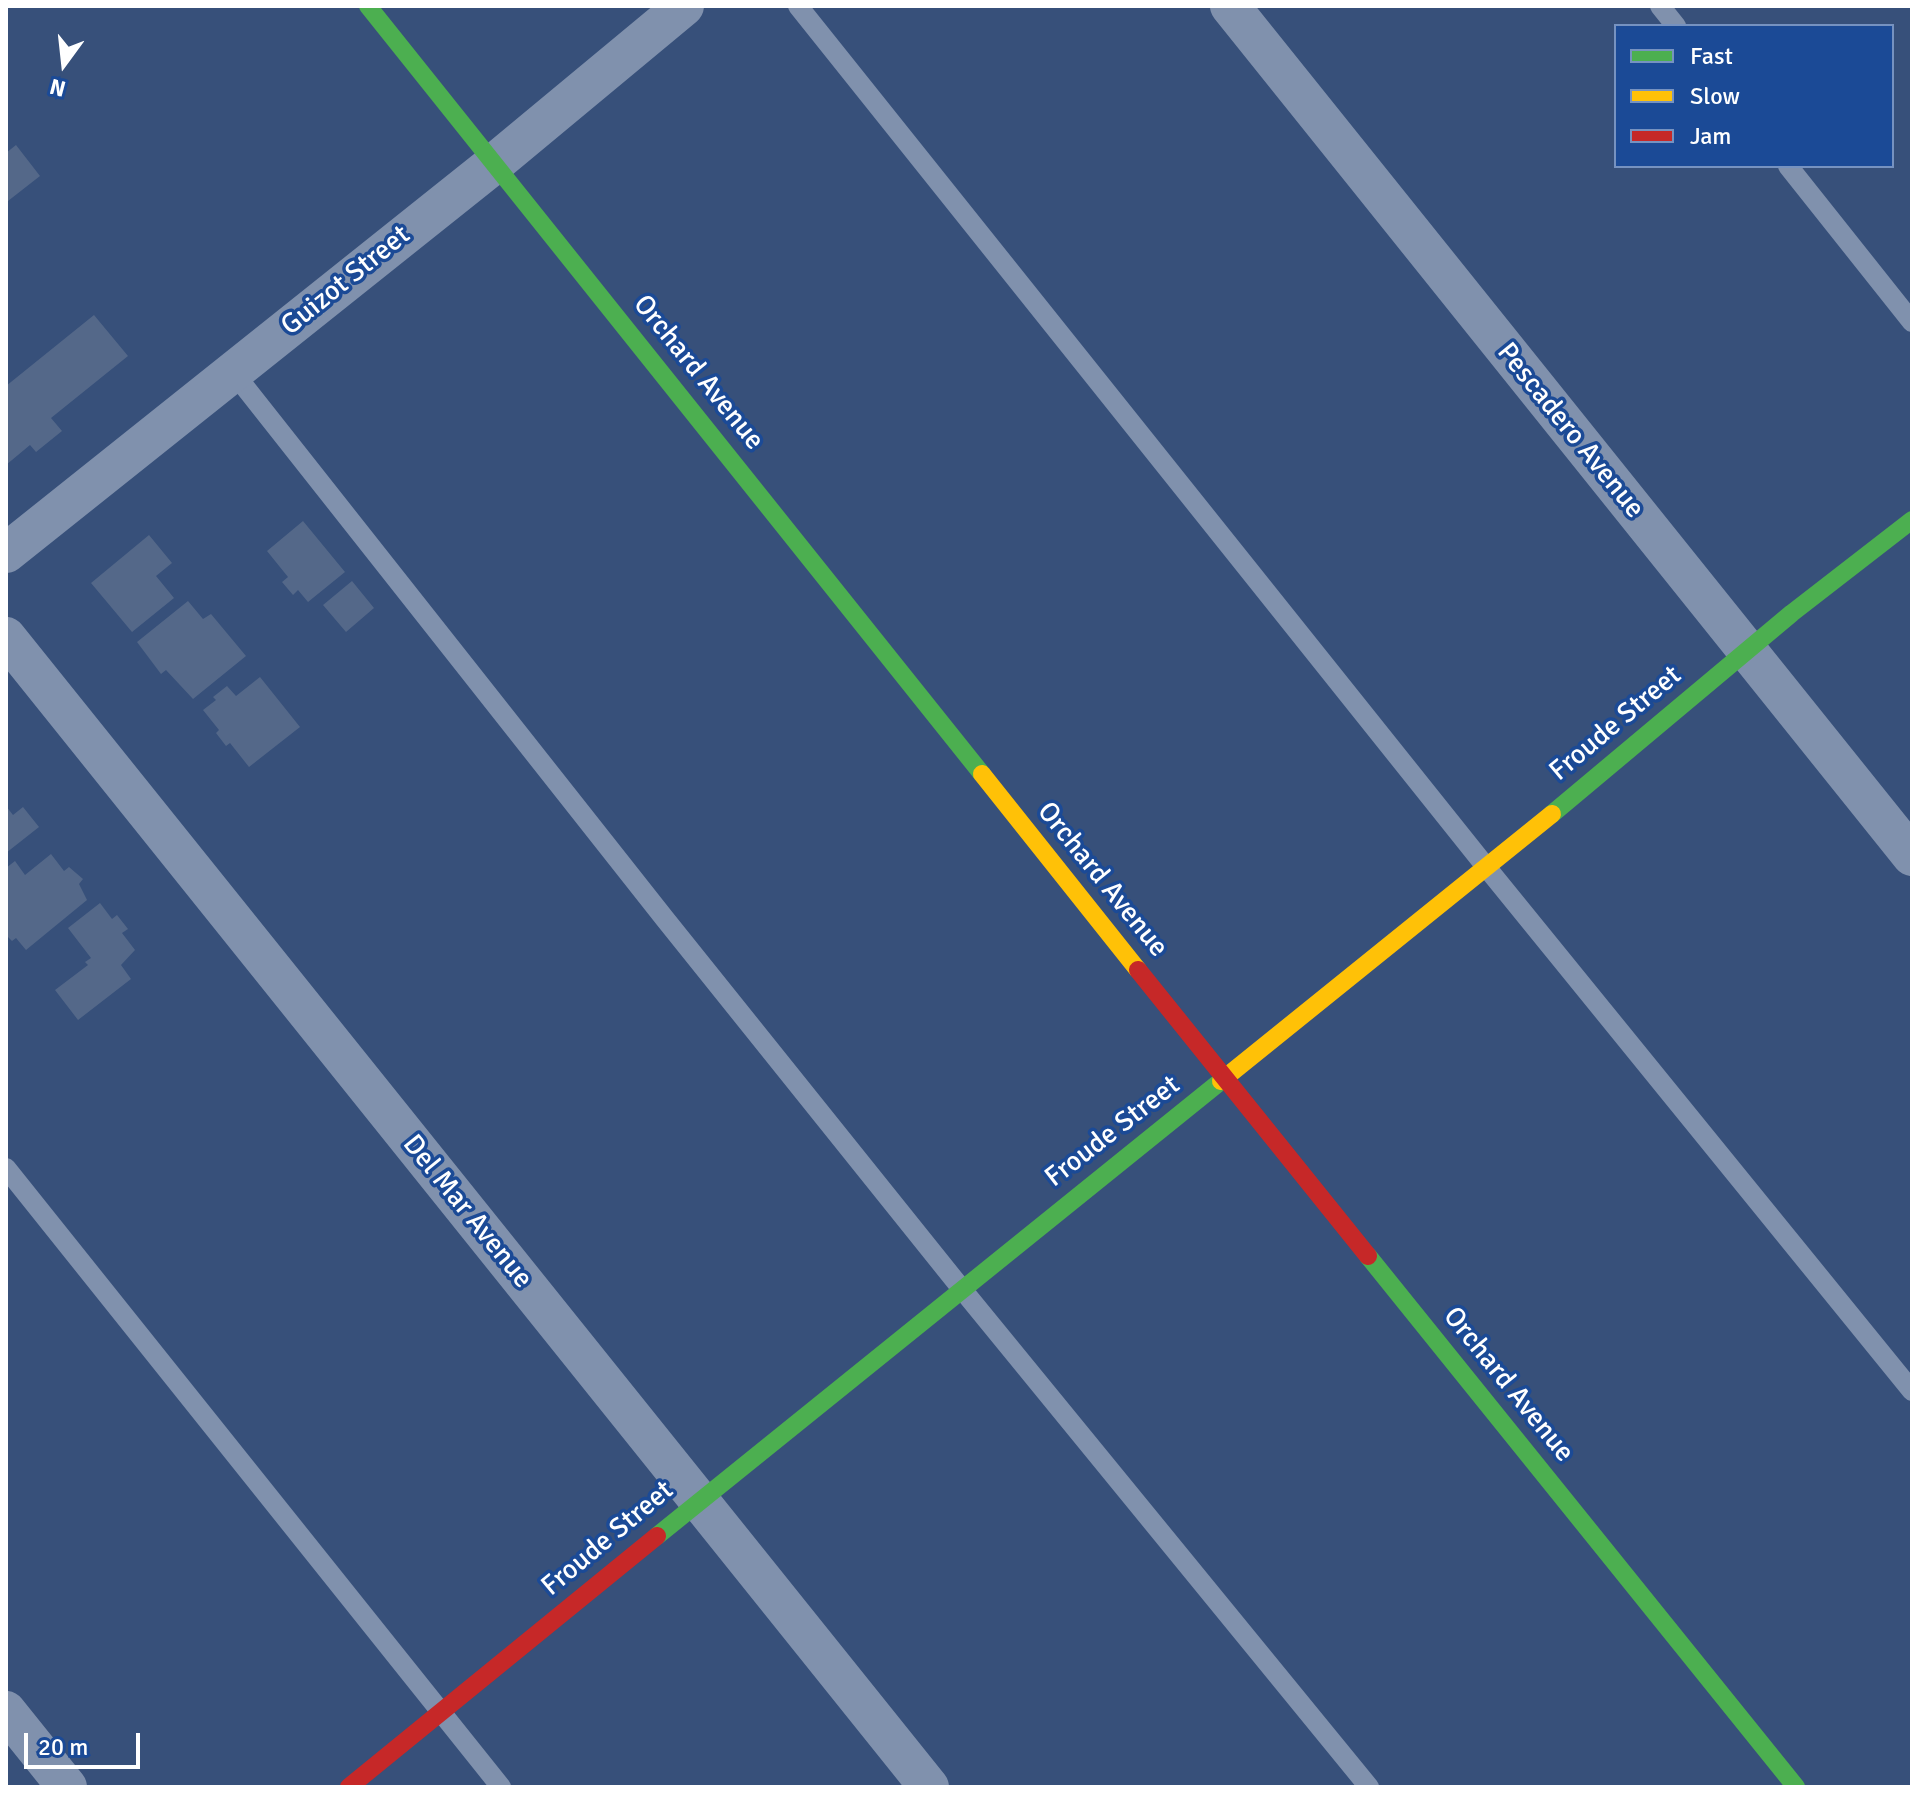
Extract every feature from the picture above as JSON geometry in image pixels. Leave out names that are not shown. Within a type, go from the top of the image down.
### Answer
[{"type":"street","name":"Orchard Avenue","points":[[368,6],[1796,1787]]},
{"type":"street","name":"Guizot Street","points":[[6,553],[495,163],[684,6]]},
{"type":"street","name":"Pescadero Avenue","points":[[1230,6],[1912,856]]},
{"type":"street","name":"Froude Street","points":[[349,1787],[961,1288],[1487,868],[1792,613],[1912,520]]},
{"type":"street","name":"Del Mar Avenue","points":[[6,637],[929,1787]]},
{"type":"street","points":[[6,1711],[67,1787]]},
{"type":"lane","points":[[798,6],[1487,868],[1912,1391]]},
{"type":"lane","points":[[1660,6],[1674,24]]},
{"type":"lane","points":[[1790,168],[1912,322]]},
{"type":"lane","points":[[233,372],[961,1288],[1369,1787]]},
{"type":"lane","points":[[6,1168],[501,1787]]},
{"type":"building","points":[[16,145],[40,176],[8,201],[6,153]]},
{"type":"building","points":[[94,315],[128,356],[51,418],[62,431],[36,452],[30,445],[6,465],[6,386]]},
{"type":"building","points":[[303,521],[345,572],[308,602],[298,590],[293,595],[282,582],[288,577],[267,551]]},
{"type":"building","points":[[149,535],[172,563],[156,576],[174,598],[132,632],[91,583]]},
{"type":"building","points":[[352,581],[374,608],[346,632],[323,605]]},
{"type":"building","points":[[188,601],[203,619],[211,614],[246,656],[193,699],[166,670],[161,674],[137,642]]},
{"type":"building","points":[[260,677],[300,727],[249,767],[230,743],[226,746],[216,733],[219,730],[203,710],[227,686],[236,696]]},
{"type":"building","points":[[6,806],[13,815],[23,807],[39,827],[6,853]]},
{"type":"building","points":[[51,854],[64,871],[69,867],[83,879],[79,884],[87,900],[26,950],[16,938],[12,941],[6,935],[6,868],[15,861],[25,875]]},
{"type":"building","points":[[100,903],[112,919],[117,915],[128,929],[122,933],[135,950],[121,965],[131,979],[78,1020],[55,990],[88,965],[85,962],[91,958],[68,928]]},
{"type":"traffic: fast","points":[[368,6],[982,774]]},
{"type":"traffic: fast","points":[[1552,814],[1792,613],[1912,520]]},
{"type":"traffic: fast","points":[[657,1536],[1221,1081]]},
{"type":"traffic: fast","points":[[1368,1256],[1796,1787]]},
{"type":"traffic: slow","points":[[982,774],[1138,970]]},
{"type":"traffic: slow","points":[[1221,1081],[1552,814]]},
{"type":"traffic: jam","points":[[1138,970],[1368,1256]]},
{"type":"traffic: jam","points":[[349,1787],[657,1536]]}]
